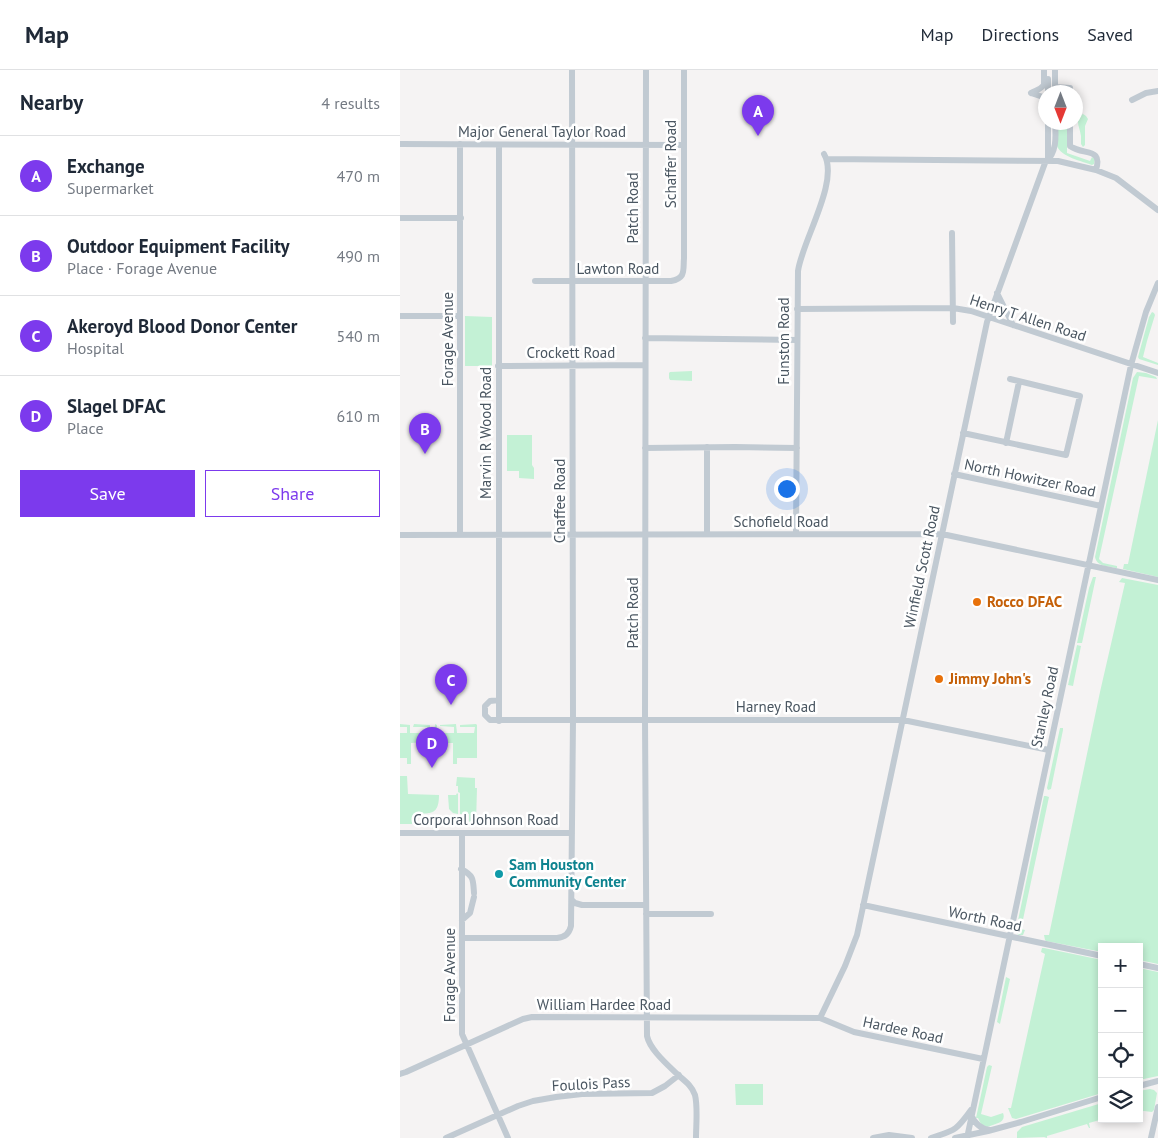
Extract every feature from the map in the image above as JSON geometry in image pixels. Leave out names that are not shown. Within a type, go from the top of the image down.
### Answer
[{"type":"street","name":"Chaffee Road","points":[[462,938],[562,938],[570,931],[572,921],[572,70]]},
{"type":"street","name":"Patch Road","points":[[646,70],[645,720],[647,1036],[648,1043],[692,1089],[695,1096],[696,1138]]},
{"type":"street","name":"Schaffer Road","points":[[684,70],[684,258]]},
{"type":"street","points":[[1046,70],[1047,85]]},
{"type":"street","points":[[1044,85],[1046,70]]},
{"type":"street","points":[[1055,70],[1055,85]]},
{"type":"street","points":[[1038,90],[1031,93],[1038,95]]},
{"type":"street","points":[[1132,100],[1146,93],[1158,91]]},
{"type":"street","name":"Winfield Scott Road","points":[[820,1018],[852,950],[989,317],[1045,163],[1048,161],[1048,130]]},
{"type":"street","points":[[1055,130],[1054,148],[1048,161],[1058,161],[1107,174],[1124,184],[1158,210]]},
{"type":"street","points":[[1070,130],[1070,146],[1073,149],[1094,154],[1098,158],[1096,170]]},
{"type":"street","name":"Major General Taylor Road","points":[[400,144],[684,145]]},
{"type":"street","name":"Forage Avenue","points":[[460,144],[460,535]]},
{"type":"street","name":"Marvin R Wood Road","points":[[499,145],[499,721]]},
{"type":"street","name":"Funston Road","points":[[796,534],[799,261],[824,194],[827,180],[825,156],[977,161],[1048,161]]},
{"type":"street","points":[[400,218],[461,218]]},
{"type":"street","points":[[952,233],[953,322]]},
{"type":"street","name":"Lawton Road","points":[[535,281],[671,281],[682,276],[684,258]]},
{"type":"street","name":"Stanley Road","points":[[969,1137],[971,1115],[1131,365],[1146,312],[1158,283]]},
{"type":"street","points":[[997,293],[1013,325]]},
{"type":"street","name":"Henry T Allen Road","points":[[797,309],[953,308],[971,311],[1158,373]]},
{"type":"street","points":[[400,316],[460,316]]},
{"type":"street","points":[[645,338],[797,340]]},
{"type":"street","name":"Crockett Road","points":[[498,366],[645,365]]},
{"type":"street","points":[[963,433],[1066,455],[1080,396],[1010,379]]},
{"type":"street","points":[[1006,442],[1019,382]]},
{"type":"street","points":[[707,447],[707,534]]},
{"type":"street","points":[[645,448],[796,448]]},
{"type":"street","name":"North Howitzer Road","points":[[954,474],[1101,506]]},
{"type":"street","name":"Schofield Road","points":[[400,536],[499,534],[942,534],[1158,580]]},
{"type":"street","points":[[499,700],[487,703],[485,711],[487,718],[499,721]]},
{"type":"street","name":"Harney Road","points":[[499,721],[903,720],[1049,750]]},
{"type":"street","name":"Corporal Johnson Road","points":[[400,833],[572,833]]},
{"type":"street","name":"Forage Avenue","points":[[462,833],[462,1034],[508,1138]]},
{"type":"street","points":[[461,869],[472,877],[474,895],[470,913],[462,920]]},
{"type":"street","points":[[572,900],[582,905],[646,905]]},
{"type":"street","name":"Worth Road","points":[[863,905],[1098,955]]},
{"type":"street","points":[[646,914],[711,914]]},
{"type":"street","points":[[1143,965],[1158,968]]},
{"type":"street","name":"William Hardee Road","points":[[400,1074],[467,1046],[527,1017],[820,1018]]},
{"type":"street","name":"Hardee Road","points":[[820,1018],[854,1032],[983,1059]]},
{"type":"street","name":"Foulois Pass","points":[[446,1138],[533,1101],[582,1094],[652,1093],[679,1075]]},
{"type":"street","points":[[1143,1085],[1158,1081]]},
{"type":"street","points":[[955,1138],[969,1137],[991,1131],[1098,1098]]},
{"type":"street","points":[[931,1138],[956,1129],[973,1107]]},
{"type":"street","points":[[1152,1138],[1158,1107]]},
{"type":"street","points":[[971,1115],[980,1127],[991,1131]]},
{"type":"street","points":[[873,1138],[889,1134],[912,1138]]},
{"type":"green space","points":[[1083,114],[1088,119],[1085,126],[1085,145],[1083,147],[1080,130],[1083,130]]},
{"type":"green space","points":[[1057,130],[1067,130],[1067,153],[1090,161],[1092,157],[1095,159],[1094,164],[1072,158],[1063,153],[1059,150],[1056,141]]},
{"type":"green space","points":[[1152,312],[1155,315],[1143,357],[1158,363],[1158,365],[1138,357]]},
{"type":"green space","points":[[465,316],[492,317],[492,366],[465,366]]},
{"type":"green space","points":[[692,371],[692,381],[670,380],[669,378],[670,372]]},
{"type":"green space","points":[[1137,372],[1146,373],[1157,379],[1139,376],[1099,559],[1103,563],[1117,566],[1116,568],[1098,563],[1095,557],[1133,378]]},
{"type":"green space","points":[[1158,420],[1158,577],[1123,569],[1124,564],[1128,564]]},
{"type":"green space","points":[[507,435],[532,435],[534,479],[519,478],[519,471],[507,471]]},
{"type":"green space","points":[[1093,577],[1096,577],[1082,643],[1077,643],[1089,588]]},
{"type":"green space","points":[[1122,578],[1158,585],[1158,964],[1143,961],[1143,943],[1098,943],[1098,951],[1046,941],[1044,935],[1049,935],[1125,583],[1119,582]]},
{"type":"green space","points":[[1077,645],[1081,646],[1073,686],[1068,685]]},
{"type":"green space","points":[[400,724],[410,725],[410,733],[428,733],[427,727],[413,727],[414,724],[430,725],[430,736],[424,736],[424,742],[411,743],[411,764],[407,764],[407,758],[400,758],[400,733],[407,733],[407,727],[400,727]]},
{"type":"green space","points":[[435,724],[437,725],[437,733],[454,733],[454,727],[440,725],[456,724],[457,733],[474,733],[475,727],[460,727],[460,725],[476,724],[477,758],[457,758],[457,764],[453,764],[453,743],[440,743],[440,736],[434,736]]},
{"type":"green space","points":[[1060,728],[1063,728],[1063,730],[1051,789],[1048,790],[1047,788]]},
{"type":"green space","points":[[400,776],[407,776],[408,794],[439,795],[436,810],[419,815],[412,824],[400,824]]},
{"type":"green space","points":[[457,777],[475,778],[475,788],[477,788],[476,824],[419,824],[423,820],[434,820],[434,823],[469,823],[469,814],[460,814],[460,793],[458,792],[458,786],[456,786]]},
{"type":"green space","points":[[457,793],[458,814],[453,813],[449,809],[448,795],[456,795]]},
{"type":"green space","points":[[1044,796],[1049,797],[1021,929],[1025,930],[1023,935],[1019,935],[1016,930]]},
{"type":"green space","points":[[1042,948],[1044,948],[1098,959],[1098,1094],[1016,1119],[1012,1118],[1008,1108],[1011,1108],[1045,954],[1041,952]]},
{"type":"green space","points":[[1143,969],[1158,972],[1158,1076],[1143,1079]]},
{"type":"green space","points":[[1006,977],[1010,979],[1000,1024],[997,1022]]},
{"type":"green space","points":[[989,1065],[992,1066],[981,1114],[991,1117],[1003,1113],[1004,1116],[999,1123],[987,1127],[976,1118]]},
{"type":"green space","points":[[735,1084],[763,1084],[763,1105],[736,1105]]},
{"type":"green space","points":[[1150,1089],[1157,1093],[1152,1112],[1143,1111],[1143,1090]]},
{"type":"green space","points":[[1098,1104],[1098,1120],[1089,1123],[1090,1128],[1087,1124],[1047,1136],[1047,1138],[1017,1138],[1017,1132],[1022,1127]]},
{"type":"place","name":"Exchange","points":[[758,136]]},
{"type":"place","name":"Outdoor Equipment Facility","points":[[425,454]]},
{"type":"place","name":"Rocco DFAC","points":[[977,602]]},
{"type":"place","name":"Jimmy John's","points":[[939,679]]},
{"type":"place","name":"Akeroyd Blood Donor Center","points":[[451,705]]},
{"type":"place","name":"Slagel DFAC","points":[[432,768]]},
{"type":"place","name":"Sam Houston Community Center","points":[[499,874]]}]
